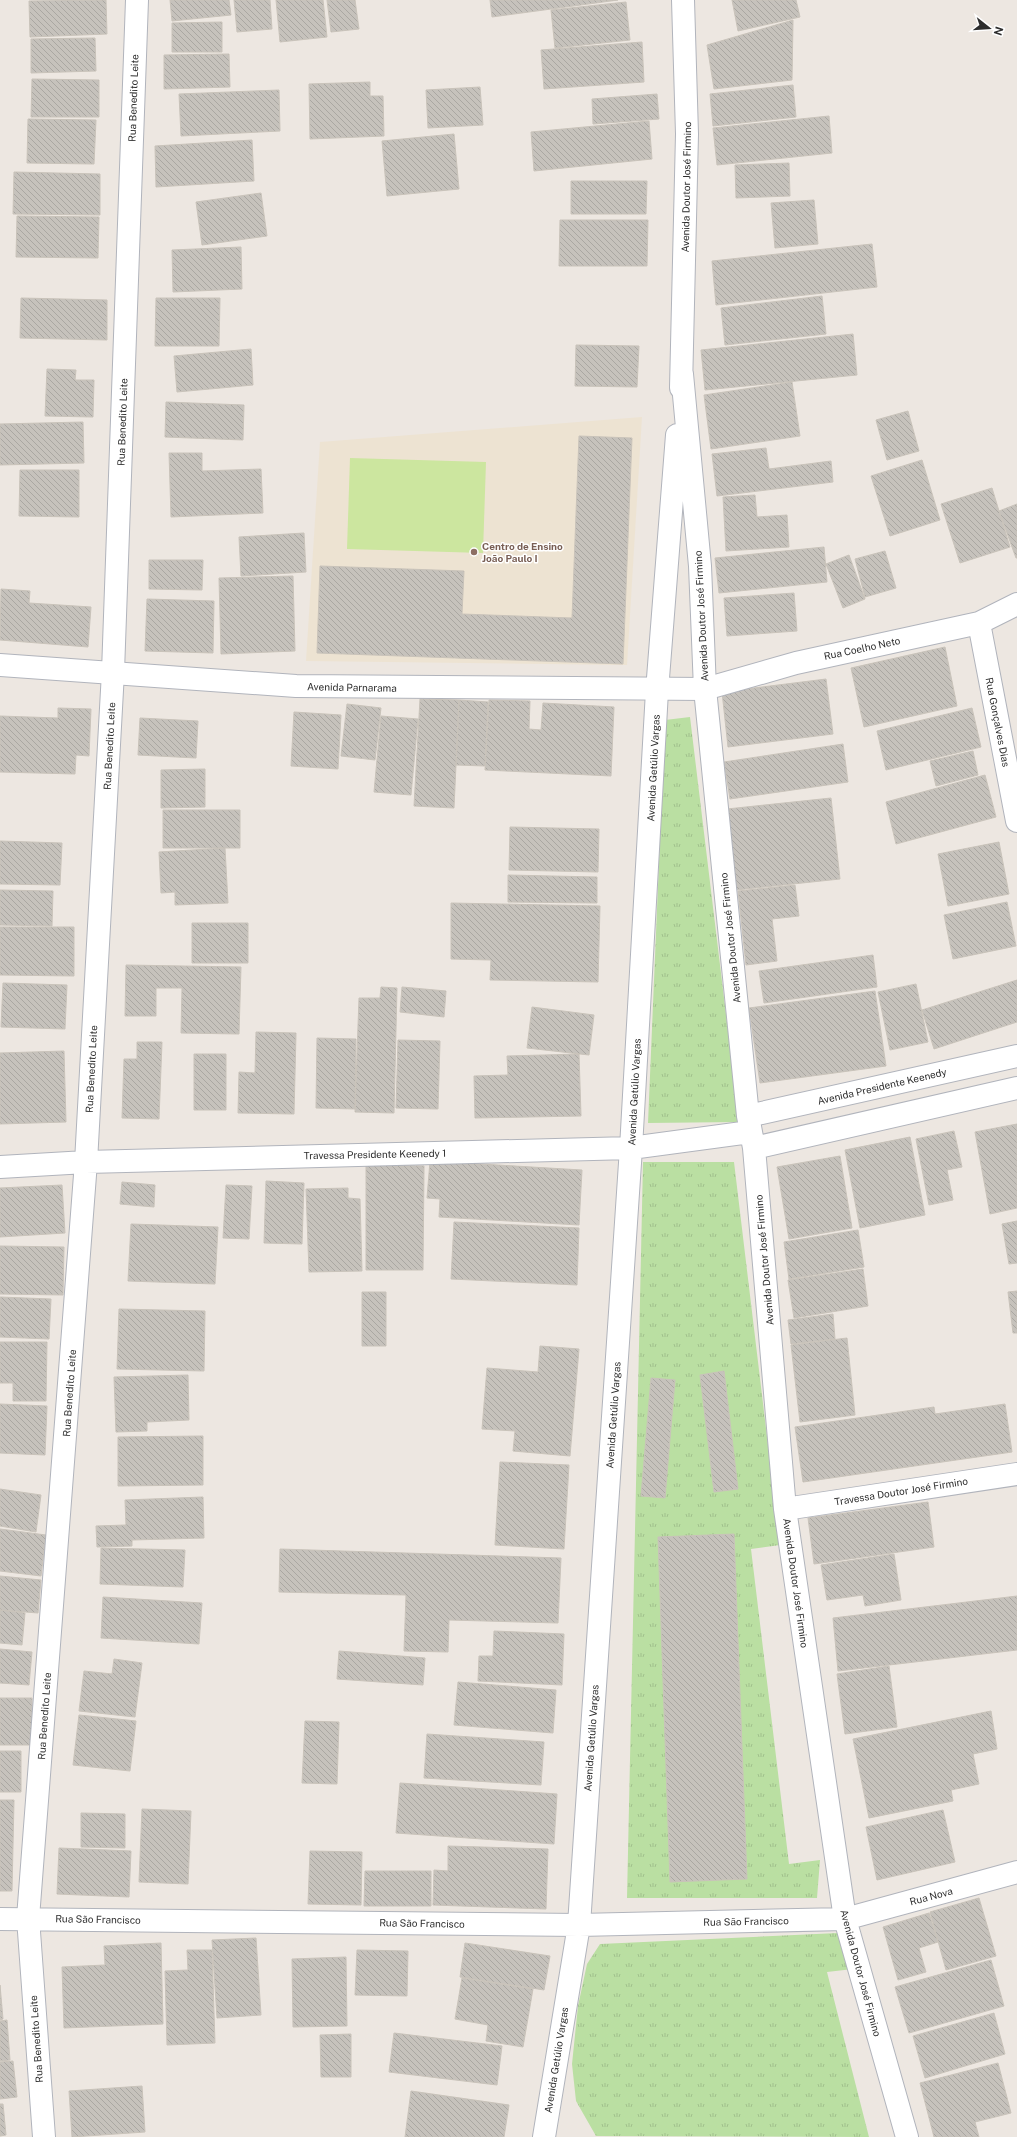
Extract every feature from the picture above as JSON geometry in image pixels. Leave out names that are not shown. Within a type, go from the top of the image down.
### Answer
[{"type":"street","name":"Rua Benedito Leite","points":[[44,2137],[28,1918],[86,1162],[113,672],[137,0]]},
{"type":"street","name":"Avenida Doutor José Firmino","points":[[657,690],[682,374],[687,134],[683,0]]},
{"type":"street","name":"Avenida Doutor José Firmino","points":[[682,374],[700,566],[705,690],[751,1132],[785,1509],[845,1919],[906,2137]]},
{"type":"street","name":"Rua Coelho Neto","points":[[705,690],[796,662],[979,623],[1017,604]]},
{"type":"street","name":"Rua Gonçalves Dias","points":[[979,623],[1017,821]]},
{"type":"street","name":"Avenida Parnarama","points":[[0,665],[296,686],[705,690]]},
{"type":"street","name":"Avenida Getúlio Vargas","points":[[544,2137],[579,1925],[631,1148],[657,690]]},
{"type":"street","name":"Avenida Presidente Keenedy","points":[[751,1132],[1017,1056]]},
{"type":"street","points":[[751,1132],[1017,1088]]},
{"type":"street","name":"Travessa Presidente Keenedy 1","points":[[0,1167],[86,1162],[631,1148],[751,1132]]},
{"type":"street","name":"Travessa Doutor José Firmino","points":[[785,1509],[1017,1474]]},
{"type":"street","name":"Rua Nova","points":[[845,1919],[1017,1872]]},
{"type":"street","name":"Rua São Francisco","points":[[0,1919],[28,1918],[579,1925],[845,1919]]},
{"type":"shaded area","name":"Centro de Ensino João Paulo I","points":[[642,417],[627,665],[306,661],[320,442]]},
{"type":"green space","points":[[350,458],[486,462],[483,553],[347,549]]},
{"type":"green space","points":[[690,717],[739,1122],[648,1123],[665,720]]},
{"type":"green space","points":[[643,1162],[734,1162],[780,1545],[751,1549],[789,1864],[820,1860],[817,1898],[627,1898]]},
{"type":"green space","points":[[838,1933],[853,1969],[827,1972],[869,2137],[596,2136],[576,2101],[572,2064],[578,2006],[587,1964],[600,1944]]},
{"type":"building","points":[[106,0],[107,34],[30,37],[29,1]]},
{"type":"building","points":[[170,0],[229,0],[231,15],[172,21]]},
{"type":"building","points":[[234,0],[270,0],[272,29],[237,32]]},
{"type":"building","points":[[276,0],[323,0],[327,37],[280,42]]},
{"type":"building","points":[[327,0],[355,0],[359,29],[331,32]]},
{"type":"building","points":[[490,0],[618,0],[492,17]]},
{"type":"building","points":[[732,0],[796,0],[800,17],[738,31]]},
{"type":"building","points":[[626,2],[630,40],[555,48],[551,10]]},
{"type":"building","points":[[793,20],[792,80],[714,89],[707,45]]},
{"type":"building","points":[[222,22],[222,52],[172,52],[172,23]]},
{"type":"building","points":[[95,38],[96,71],[31,73],[31,39]]},
{"type":"building","points":[[642,42],[644,82],[544,89],[541,50]]},
{"type":"building","points":[[229,54],[230,87],[164,89],[164,55]]},
{"type":"building","points":[[32,79],[99,80],[99,117],[31,117]]},
{"type":"building","points":[[370,82],[370,96],[383,96],[384,136],[310,139],[309,84]]},
{"type":"building","points":[[793,85],[796,117],[713,126],[710,94]]},
{"type":"building","points":[[480,87],[483,125],[428,128],[426,90]]},
{"type":"building","points":[[279,90],[280,131],[181,136],[179,94]]},
{"type":"building","points":[[657,94],[659,119],[593,124],[592,99]]},
{"type":"building","points":[[829,116],[832,153],[717,165],[713,128]]},
{"type":"building","points":[[28,119],[96,120],[94,164],[27,163]]},
{"type":"building","points":[[649,121],[652,159],[534,171],[531,132]]},
{"type":"building","points":[[454,134],[459,189],[387,196],[382,141]]},
{"type":"building","points":[[252,140],[254,181],[156,187],[155,146]]},
{"type":"building","points":[[789,163],[790,196],[736,198],[735,165]]},
{"type":"building","points":[[14,172],[100,174],[100,215],[13,214]]},
{"type":"building","points":[[571,181],[647,181],[646,214],[571,214]]},
{"type":"building","points":[[261,193],[267,236],[202,245],[196,202]]},
{"type":"building","points":[[814,200],[818,244],[775,248],[771,203]]},
{"type":"building","points":[[17,216],[99,217],[98,258],[16,257]]},
{"type":"building","points":[[560,220],[648,220],[647,266],[559,266]]},
{"type":"building","points":[[872,244],[877,287],[716,305],[712,261]]},
{"type":"building","points":[[241,247],[242,289],[173,292],[172,250]]},
{"type":"building","points":[[822,296],[826,334],[725,345],[721,308]]},
{"type":"building","points":[[21,298],[107,300],[107,340],[20,338]]},
{"type":"building","points":[[156,298],[220,298],[219,346],[155,346]]},
{"type":"building","points":[[853,334],[857,375],[705,390],[701,350]]},
{"type":"building","points":[[576,345],[639,346],[637,387],[575,386]]},
{"type":"building","points":[[251,349],[253,385],[177,392],[174,356]]},
{"type":"building","points":[[47,369],[76,370],[75,380],[94,380],[93,417],[45,416]]},
{"type":"building","points":[[792,382],[800,436],[711,449],[704,395]]},
{"type":"building","points":[[166,402],[244,405],[243,440],[165,437]]},
{"type":"building","points":[[908,411],[919,451],[887,460],[876,420]]},
{"type":"building","points":[[83,422],[84,463],[0,465],[0,424]]},
{"type":"building","points":[[579,436],[632,438],[623,664],[317,653],[320,566],[464,571],[462,614],[572,618]]},
{"type":"building","points":[[766,448],[769,469],[831,461],[833,482],[717,496],[712,454]]},
{"type":"building","points":[[169,453],[202,453],[202,471],[261,469],[263,513],[171,517]]},
{"type":"building","points":[[922,460],[940,520],[890,536],[871,476]]},
{"type":"building","points":[[20,470],[79,470],[79,517],[19,516]]},
{"type":"building","points":[[992,488],[1010,547],[960,563],[941,504]]},
{"type":"building","points":[[755,495],[757,517],[787,515],[789,547],[726,551],[723,497]]},
{"type":"building","points":[[1017,504],[1017,558],[1016,558],[999,511]]},
{"type":"building","points":[[304,533],[306,572],[241,576],[239,537]]},
{"type":"building","points":[[824,547],[827,582],[719,593],[715,558]]},
{"type":"building","points":[[885,551],[896,588],[865,597],[855,559]]},
{"type":"building","points":[[849,555],[865,599],[843,608],[826,564]]},
{"type":"building","points":[[149,560],[203,560],[202,590],[149,589]]},
{"type":"building","points":[[293,576],[295,651],[221,654],[219,578]]},
{"type":"building","points":[[1,589],[30,591],[29,603],[91,607],[88,647],[0,640]]},
{"type":"building","points":[[794,593],[797,631],[727,636],[724,598]]},
{"type":"building","points":[[147,599],[214,601],[213,653],[145,651]]},
{"type":"building","points":[[945,647],[957,706],[864,727],[851,668]]},
{"type":"building","points":[[826,679],[833,734],[728,747],[722,692]]},
{"type":"building","points":[[420,699],[459,700],[454,808],[414,806]]},
{"type":"building","points":[[459,700],[488,702],[485,766],[456,765]]},
{"type":"building","points":[[489,700],[530,701],[529,729],[541,730],[543,703],[614,707],[611,776],[485,770]]},
{"type":"building","points":[[347,704],[381,708],[375,760],[341,756]]},
{"type":"building","points":[[58,708],[91,709],[89,756],[76,755],[75,774],[0,772],[0,716],[58,718]]},
{"type":"building","points":[[972,708],[981,747],[886,770],[877,731]]},
{"type":"building","points":[[294,712],[341,715],[338,769],[291,766]]},
{"type":"building","points":[[381,716],[418,719],[411,795],[374,792]]},
{"type":"building","points":[[140,718],[198,721],[196,758],[138,755]]},
{"type":"building","points":[[843,744],[848,782],[730,799],[724,762]]},
{"type":"building","points":[[973,751],[978,775],[936,786],[930,761]]},
{"type":"building","points":[[205,769],[205,807],[161,808],[161,770]]},
{"type":"building","points":[[985,775],[996,817],[896,844],[886,802]]},
{"type":"building","points":[[831,798],[840,879],[736,890],[727,809]]},
{"type":"building","points":[[163,810],[240,810],[240,848],[163,848]]},
{"type":"building","points":[[510,827],[599,829],[598,872],[509,870]]},
{"type":"building","points":[[0,841],[62,843],[60,885],[0,884]]},
{"type":"building","points":[[999,842],[1009,894],[948,906],[938,854]]},
{"type":"building","points":[[225,848],[228,903],[175,905],[175,892],[161,893],[159,852]]},
{"type":"building","points":[[508,875],[597,877],[597,903],[508,902]]},
{"type":"building","points":[[795,885],[799,916],[772,919],[777,961],[746,965],[738,891]]},
{"type":"building","points":[[0,890],[53,891],[52,926],[0,925]]},
{"type":"building","points":[[1007,902],[1016,946],[953,959],[944,915]]},
{"type":"building","points":[[451,903],[600,906],[598,982],[490,980],[491,960],[451,959]]},
{"type":"building","points":[[192,923],[248,923],[248,963],[192,963]]},
{"type":"building","points":[[0,927],[74,927],[74,976],[0,975]]},
{"type":"building","points":[[873,955],[877,987],[764,1003],[759,971]]},
{"type":"building","points":[[126,965],[241,967],[239,1034],[181,1033],[182,988],[156,988],[156,1016],[125,1016]]},
{"type":"building","points":[[1017,980],[1017,1022],[934,1049],[922,1010]]},
{"type":"building","points":[[3,983],[67,985],[65,1029],[1,1027]]},
{"type":"building","points":[[916,984],[928,1042],[890,1050],[878,992]]},
{"type":"building","points":[[381,987],[397,988],[394,1113],[355,1112],[359,998],[380,998]]},
{"type":"building","points":[[402,987],[446,991],[444,1017],[400,1012]]},
{"type":"building","points":[[875,991],[886,1066],[760,1083],[749,1008]]},
{"type":"building","points":[[532,1007],[594,1015],[589,1055],[527,1048]]},
{"type":"building","points":[[256,1032],[296,1033],[294,1114],[238,1113],[239,1072],[255,1073]]},
{"type":"building","points":[[317,1038],[356,1039],[355,1109],[316,1108]]},
{"type":"building","points":[[398,1040],[440,1041],[438,1109],[396,1108]]},
{"type":"building","points":[[137,1042],[162,1042],[159,1119],[122,1118],[124,1059],[137,1059]]},
{"type":"building","points":[[64,1051],[66,1122],[0,1124],[0,1053]]},
{"type":"building","points":[[194,1054],[226,1054],[226,1110],[194,1110]]},
{"type":"building","points":[[579,1054],[581,1116],[475,1118],[474,1076],[508,1075],[507,1056]]},
{"type":"building","points":[[1017,1124],[1017,1208],[990,1214],[975,1132]]},
{"type":"building","points":[[954,1131],[962,1167],[947,1170],[953,1200],[929,1205],[916,1139]]},
{"type":"building","points":[[910,1137],[925,1215],[860,1228],[845,1150]]},
{"type":"building","points":[[840,1156],[852,1228],[789,1239],[777,1167]]},
{"type":"building","points":[[430,1161],[582,1170],[579,1225],[439,1217],[440,1199],[427,1198]]},
{"type":"building","points":[[366,1165],[424,1166],[423,1270],[366,1270]]},
{"type":"building","points":[[266,1181],[304,1183],[302,1244],[264,1243]]},
{"type":"building","points":[[122,1182],[155,1185],[154,1207],[120,1204]]},
{"type":"building","points":[[62,1185],[65,1233],[0,1237],[0,1188]]},
{"type":"building","points":[[226,1185],[252,1186],[249,1239],[223,1238]]},
{"type":"building","points":[[348,1188],[348,1198],[360,1199],[362,1271],[309,1272],[306,1189]]},
{"type":"building","points":[[1017,1221],[1017,1263],[1009,1264],[1002,1224]]},
{"type":"building","points":[[454,1222],[579,1228],[577,1285],[451,1279]]},
{"type":"building","points":[[131,1224],[218,1227],[215,1284],[128,1281]]},
{"type":"building","points":[[858,1230],[864,1267],[789,1279],[784,1242]]},
{"type":"building","points":[[0,1246],[64,1247],[63,1295],[0,1294]]},
{"type":"building","points":[[863,1269],[868,1306],[794,1318],[788,1280]]},
{"type":"building","points":[[1017,1291],[1017,1333],[1013,1333],[1008,1292]]},
{"type":"building","points":[[362,1292],[386,1292],[386,1346],[362,1346]]},
{"type":"building","points":[[0,1297],[51,1299],[49,1339],[0,1337]]},
{"type":"building","points":[[119,1309],[205,1311],[204,1371],[117,1369]]},
{"type":"building","points":[[833,1314],[835,1339],[791,1344],[788,1320]]},
{"type":"building","points":[[847,1338],[855,1415],[800,1422],[791,1345]]},
{"type":"building","points":[[0,1342],[47,1342],[46,1401],[13,1401],[13,1383],[0,1383]]},
{"type":"building","points":[[540,1346],[579,1349],[570,1456],[513,1451],[515,1431],[482,1429],[487,1368],[538,1372]]},
{"type":"building","points":[[724,1371],[738,1489],[714,1492],[700,1375]]},
{"type":"building","points":[[188,1375],[189,1420],[147,1422],[147,1431],[116,1432],[114,1377]]},
{"type":"building","points":[[651,1378],[675,1380],[665,1498],[641,1496]]},
{"type":"building","points":[[0,1404],[47,1406],[45,1455],[0,1453]]},
{"type":"building","points":[[1005,1404],[1012,1452],[803,1482],[795,1427],[934,1407],[935,1414]]},
{"type":"building","points":[[203,1436],[203,1485],[118,1486],[118,1437]]},
{"type":"building","points":[[500,1462],[569,1465],[564,1549],[495,1545]]},
{"type":"building","points":[[0,1489],[41,1495],[36,1532],[0,1526]]},
{"type":"building","points":[[203,1497],[204,1538],[132,1540],[132,1546],[97,1547],[96,1526],[126,1525],[125,1500]]},
{"type":"building","points":[[928,1502],[934,1547],[814,1564],[808,1518]]},
{"type":"building","points":[[0,1529],[46,1535],[41,1576],[0,1571]]},
{"type":"building","points":[[734,1534],[747,1879],[670,1882],[658,1537]]},
{"type":"building","points":[[101,1548],[185,1550],[183,1587],[100,1584]]},
{"type":"building","points":[[280,1549],[561,1558],[558,1623],[449,1620],[448,1652],[404,1651],[406,1595],[279,1592]]},
{"type":"building","points":[[894,1554],[901,1600],[865,1606],[863,1595],[827,1600],[821,1565]]},
{"type":"building","points":[[0,1576],[41,1580],[38,1613],[0,1610]]},
{"type":"building","points":[[1017,1596],[1017,1650],[838,1671],[833,1618]]},
{"type":"building","points":[[103,1597],[202,1603],[199,1644],[101,1638]]},
{"type":"building","points":[[0,1610],[25,1613],[22,1645],[0,1643]]},
{"type":"building","points":[[494,1631],[564,1634],[562,1685],[478,1681],[479,1656],[493,1656]]},
{"type":"building","points":[[0,1649],[32,1652],[29,1685],[0,1683]]},
{"type":"building","points":[[339,1651],[425,1658],[423,1685],[337,1679]]},
{"type":"building","points":[[114,1659],[142,1663],[135,1717],[79,1711],[84,1671],[112,1674]]},
{"type":"building","points":[[889,1666],[897,1727],[845,1734],[837,1674]]},
{"type":"building","points":[[458,1682],[556,1690],[553,1733],[454,1725]]},
{"type":"building","points":[[0,1698],[32,1698],[32,1745],[0,1745]]},
{"type":"building","points":[[991,1711],[997,1749],[973,1754],[979,1784],[951,1790],[953,1801],[869,1818],[853,1739]]},
{"type":"building","points":[[79,1715],[136,1721],[130,1771],[73,1765]]},
{"type":"building","points":[[305,1721],[339,1722],[337,1784],[302,1783]]},
{"type":"building","points":[[427,1734],[544,1742],[541,1785],[424,1778]]},
{"type":"building","points":[[0,1751],[21,1751],[21,1792],[0,1792]]},
{"type":"building","points":[[400,1783],[557,1794],[554,1844],[396,1833]]},
{"type":"building","points":[[0,1800],[14,1800],[12,1891],[0,1891]]},
{"type":"building","points":[[142,1809],[191,1811],[188,1884],[139,1882]]},
{"type":"building","points":[[943,1810],[955,1862],[877,1880],[866,1827]]},
{"type":"building","points":[[81,1813],[125,1814],[125,1848],[81,1847]]},
{"type":"building","points":[[448,1846],[548,1849],[546,1909],[433,1905],[434,1870],[448,1871]]},
{"type":"building","points":[[59,1848],[131,1851],[129,1897],[57,1894]]},
{"type":"building","points":[[310,1851],[362,1852],[361,1905],[308,1904]]},
{"type":"building","points":[[365,1871],[431,1871],[431,1906],[364,1906]]},
{"type":"building","points":[[979,1898],[996,1956],[946,1970],[930,1912]]},
{"type":"building","points":[[929,1913],[938,1942],[919,1948],[926,1972],[898,1980],[883,1927]]},
{"type":"building","points":[[256,1938],[261,2015],[217,2018],[212,1940]]},
{"type":"building","points":[[161,1943],[163,2024],[64,2028],[62,1967],[105,1965],[104,1946]]},
{"type":"building","points":[[465,1943],[550,1956],[544,1990],[460,1977]]},
{"type":"building","points":[[187,1950],[212,1950],[215,2043],[167,2045],[165,1971],[188,1970]]},
{"type":"building","points":[[357,1950],[408,1951],[407,1996],[355,1995]]},
{"type":"building","points":[[346,1957],[347,2026],[293,2027],[292,1959]]},
{"type":"building","points":[[991,1960],[1004,2006],[909,2033],[895,1987]]},
{"type":"building","points":[[462,1978],[533,1989],[523,2047],[486,2041],[488,2025],[455,2019]]},
{"type":"building","points":[[0,1985],[3,2019],[0,2020]]},
{"type":"building","points":[[994,2013],[1005,2054],[925,2078],[913,2036]]},
{"type":"building","points":[[7,2020],[10,2060],[0,2061],[0,2021]]},
{"type":"building","points":[[394,2033],[502,2046],[497,2085],[389,2072]]},
{"type":"building","points":[[351,2034],[351,2077],[321,2077],[320,2035]]},
{"type":"building","points":[[13,2061],[17,2097],[0,2099],[0,2062]]},
{"type":"building","points":[[998,2063],[1011,2113],[975,2122],[979,2137],[934,2137],[920,2083]]},
{"type":"building","points":[[142,2086],[145,2132],[72,2137],[69,2091]]},
{"type":"building","points":[[411,2091],[509,2105],[504,2137],[405,2137]]},
{"type":"building","points":[[0,2104],[3,2104],[6,2135],[0,2136]]},
{"type":"place","name":"Centro de Ensino João Paulo I","points":[[474,552]]}]
